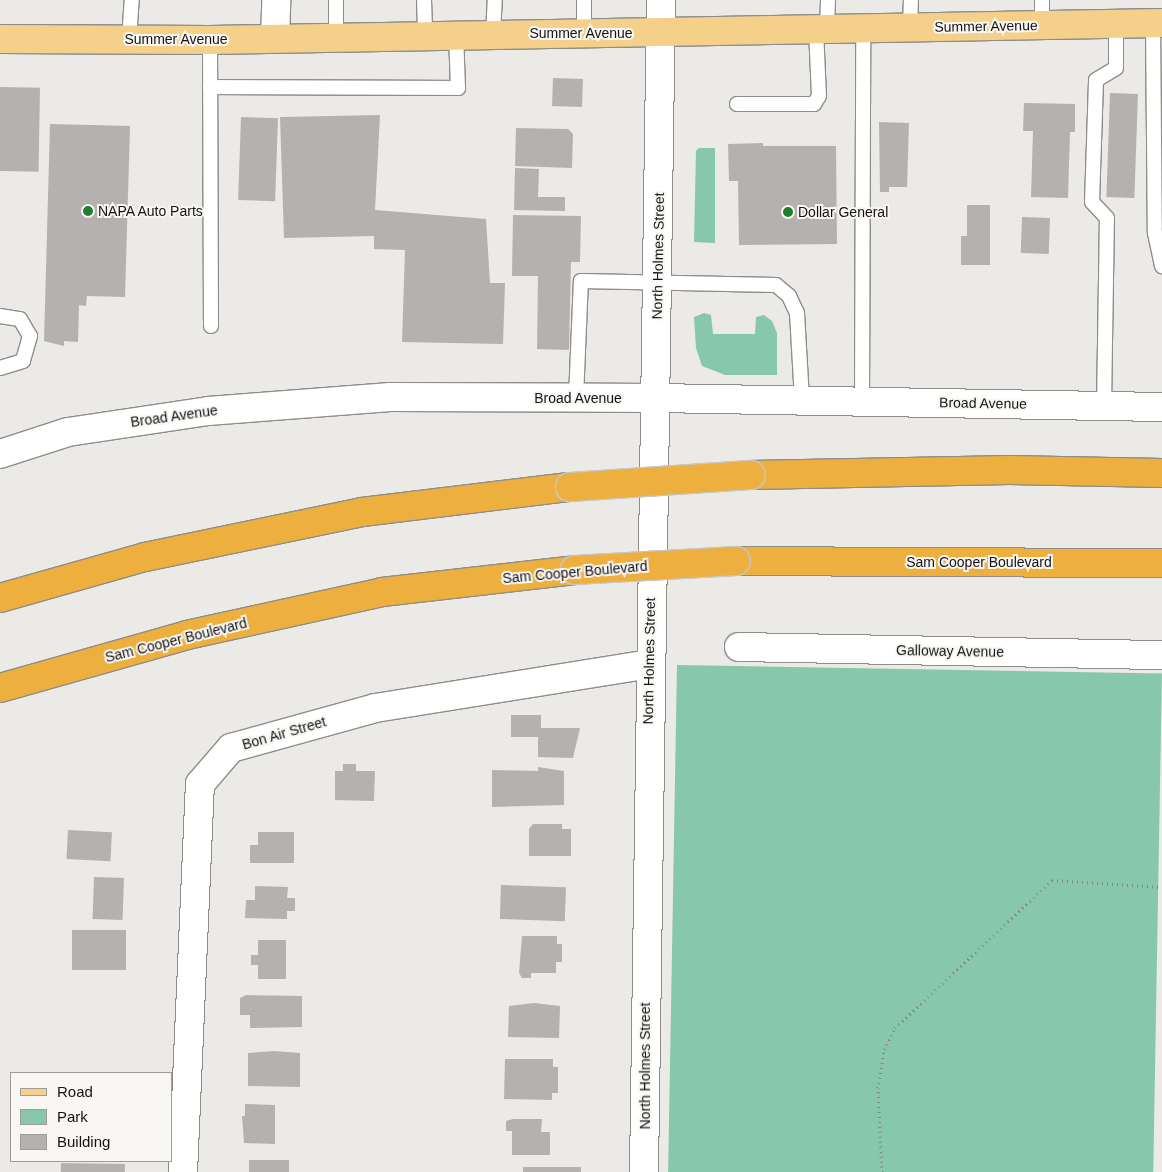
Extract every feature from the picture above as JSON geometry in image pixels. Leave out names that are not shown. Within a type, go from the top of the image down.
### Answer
[{"type":"highway","points":[[0,598],[145,557],[362,512],[570,486],[751,475],[1010,470],[1162,473]]},
{"type":"highway","name":"Sam Cooper Boulevard","points":[[0,688],[187,635],[382,592],[576,570],[736,561],[1162,563]]},
{"type":"main road","name":"Summer Avenue","points":[[0,39],[210,40],[910,27],[1042,13],[1116,24],[1157,23]]},
{"type":"street","points":[[275,38],[276,0]]},
{"type":"street","name":"North Holmes Street","points":[[644,1172],[649,664],[656,398],[661,0]]},
{"type":"street","name":"Broad Avenue","points":[[0,454],[68,432],[208,411],[390,398],[802,399],[1162,407]]},
{"type":"street","name":"Galloway Avenue","points":[[739,647],[1162,655]]},
{"type":"street","name":"Bon Air Street","points":[[183,1172],[200,784],[231,748],[375,708],[649,664]]},
{"type":"lane","points":[[130,39],[132,0]]},
{"type":"lane","points":[[336,0],[336,37]]},
{"type":"lane","points":[[424,0],[425,35]]},
{"type":"lane","points":[[494,0],[494,34]]},
{"type":"lane","points":[[584,0],[584,33]]},
{"type":"lane","points":[[737,104],[814,104],[819,96],[822,29],[828,0]]},
{"type":"lane","points":[[910,27],[911,0]]},
{"type":"lane","points":[[1157,23],[1155,233],[1162,266]]},
{"type":"lane","points":[[1104,406],[1107,218],[1092,202],[1095,99],[1096,80],[1116,68],[1116,24]]},
{"type":"lane","points":[[862,400],[863,28]]},
{"type":"lane","points":[[210,87],[458,88],[456,34]]},
{"type":"lane","points":[[210,40],[211,326]]},
{"type":"lane","points":[[576,398],[581,281],[776,285],[789,296],[797,313],[802,399]]},
{"type":"lane","points":[[0,316],[20,319],[30,336],[23,361],[0,368]]},
{"type":"path","points":[[882,1172],[878,1088],[884,1049],[895,1028],[1052,880],[1162,887]]},
{"type":"green space","points":[[699,148],[715,148],[715,243],[694,242],[696,151]]},
{"type":"green space","points":[[704,313],[711,315],[713,334],[755,334],[756,317],[764,315],[772,321],[777,333],[777,375],[725,375],[702,366],[696,348],[694,317]]},
{"type":"green space","points":[[677,665],[1162,673],[1153,1172],[668,1172]]},
{"type":"building","points":[[553,78],[583,79],[582,107],[552,106]]},
{"type":"building","points":[[0,87],[40,88],[39,172],[0,171]]},
{"type":"building","points":[[1110,93],[1138,94],[1134,198],[1106,197]]},
{"type":"building","points":[[1024,103],[1075,104],[1075,132],[1070,132],[1068,198],[1031,197],[1033,131],[1023,131]]},
{"type":"building","points":[[380,115],[375,210],[486,219],[490,283],[505,283],[503,344],[402,342],[405,250],[374,249],[374,236],[284,238],[280,117]]},
{"type":"building","points":[[241,117],[278,118],[275,201],[238,200]]},
{"type":"building","points":[[879,122],[909,123],[907,187],[889,187],[889,192],[880,192]]},
{"type":"building","name":"NAPA Auto Parts","points":[[50,124],[130,126],[125,297],[87,296],[86,306],[79,305],[78,342],[64,341],[64,346],[44,341]]},
{"type":"building","points":[[516,128],[568,129],[573,134],[572,168],[515,166]]},
{"type":"building","name":"Dollar General","points":[[763,143],[763,146],[836,146],[837,244],[739,245],[738,181],[729,181],[728,144]]},
{"type":"building","points":[[515,168],[539,169],[538,197],[565,197],[565,211],[514,210]]},
{"type":"building","points":[[967,205],[990,205],[990,265],[961,265],[961,236],[967,236]]},
{"type":"building","points":[[513,215],[581,216],[580,262],[571,262],[569,350],[537,349],[538,276],[512,276]]},
{"type":"building","points":[[1022,217],[1050,218],[1049,254],[1021,253]]},
{"type":"building","points":[[511,715],[541,715],[541,728],[580,728],[573,758],[538,757],[538,737],[511,737]]},
{"type":"building","points":[[343,764],[356,764],[356,771],[375,771],[374,801],[335,800],[335,771],[343,771]]},
{"type":"building","points":[[538,767],[564,771],[564,805],[492,807],[492,770],[538,771]]},
{"type":"building","points":[[533,824],[562,824],[562,829],[571,829],[571,856],[529,856],[529,829]]},
{"type":"building","points":[[68,830],[112,832],[110,861],[66,859]]},
{"type":"building","points":[[258,832],[294,832],[294,863],[250,863],[250,845],[258,845]]},
{"type":"building","points":[[94,877],[124,878],[123,920],[93,919]]},
{"type":"building","points":[[501,885],[566,887],[565,921],[500,919]]},
{"type":"building","points":[[255,886],[288,887],[287,898],[295,898],[295,911],[287,911],[287,919],[245,918],[246,900],[255,900]]},
{"type":"building","points":[[72,930],[126,930],[126,970],[72,970]]},
{"type":"building","points":[[522,936],[557,936],[557,944],[562,944],[562,962],[556,962],[556,973],[531,973],[531,978],[522,978],[519,973]]},
{"type":"building","points":[[258,940],[286,940],[286,979],[258,979],[258,965],[251,965],[251,955],[258,955]]},
{"type":"building","points":[[246,995],[302,996],[302,1027],[250,1028],[250,1015],[240,1015],[240,998]]},
{"type":"building","points":[[534,1003],[560,1006],[559,1038],[508,1037],[509,1006]]},
{"type":"building","points":[[274,1051],[300,1053],[300,1087],[248,1086],[248,1053]]},
{"type":"building","points":[[505,1059],[553,1059],[553,1067],[558,1067],[558,1093],[552,1093],[552,1100],[504,1099]]},
{"type":"building","points":[[245,1104],[275,1105],[275,1144],[244,1143],[242,1116],[245,1116]]},
{"type":"building","points":[[513,1119],[542,1119],[541,1132],[550,1132],[550,1155],[512,1155],[512,1131],[506,1131],[506,1121]]},
{"type":"building","points":[[249,1160],[289,1160],[289,1172],[249,1172]]},
{"type":"building","points":[[61,1163],[125,1164],[125,1172],[61,1172]]},
{"type":"building","points":[[523,1167],[581,1167],[581,1172],[523,1172]]},
{"type":"place","name":"NAPA Auto Parts","points":[[88,211]]},
{"type":"place","name":"Dollar General","points":[[788,212]]}]
